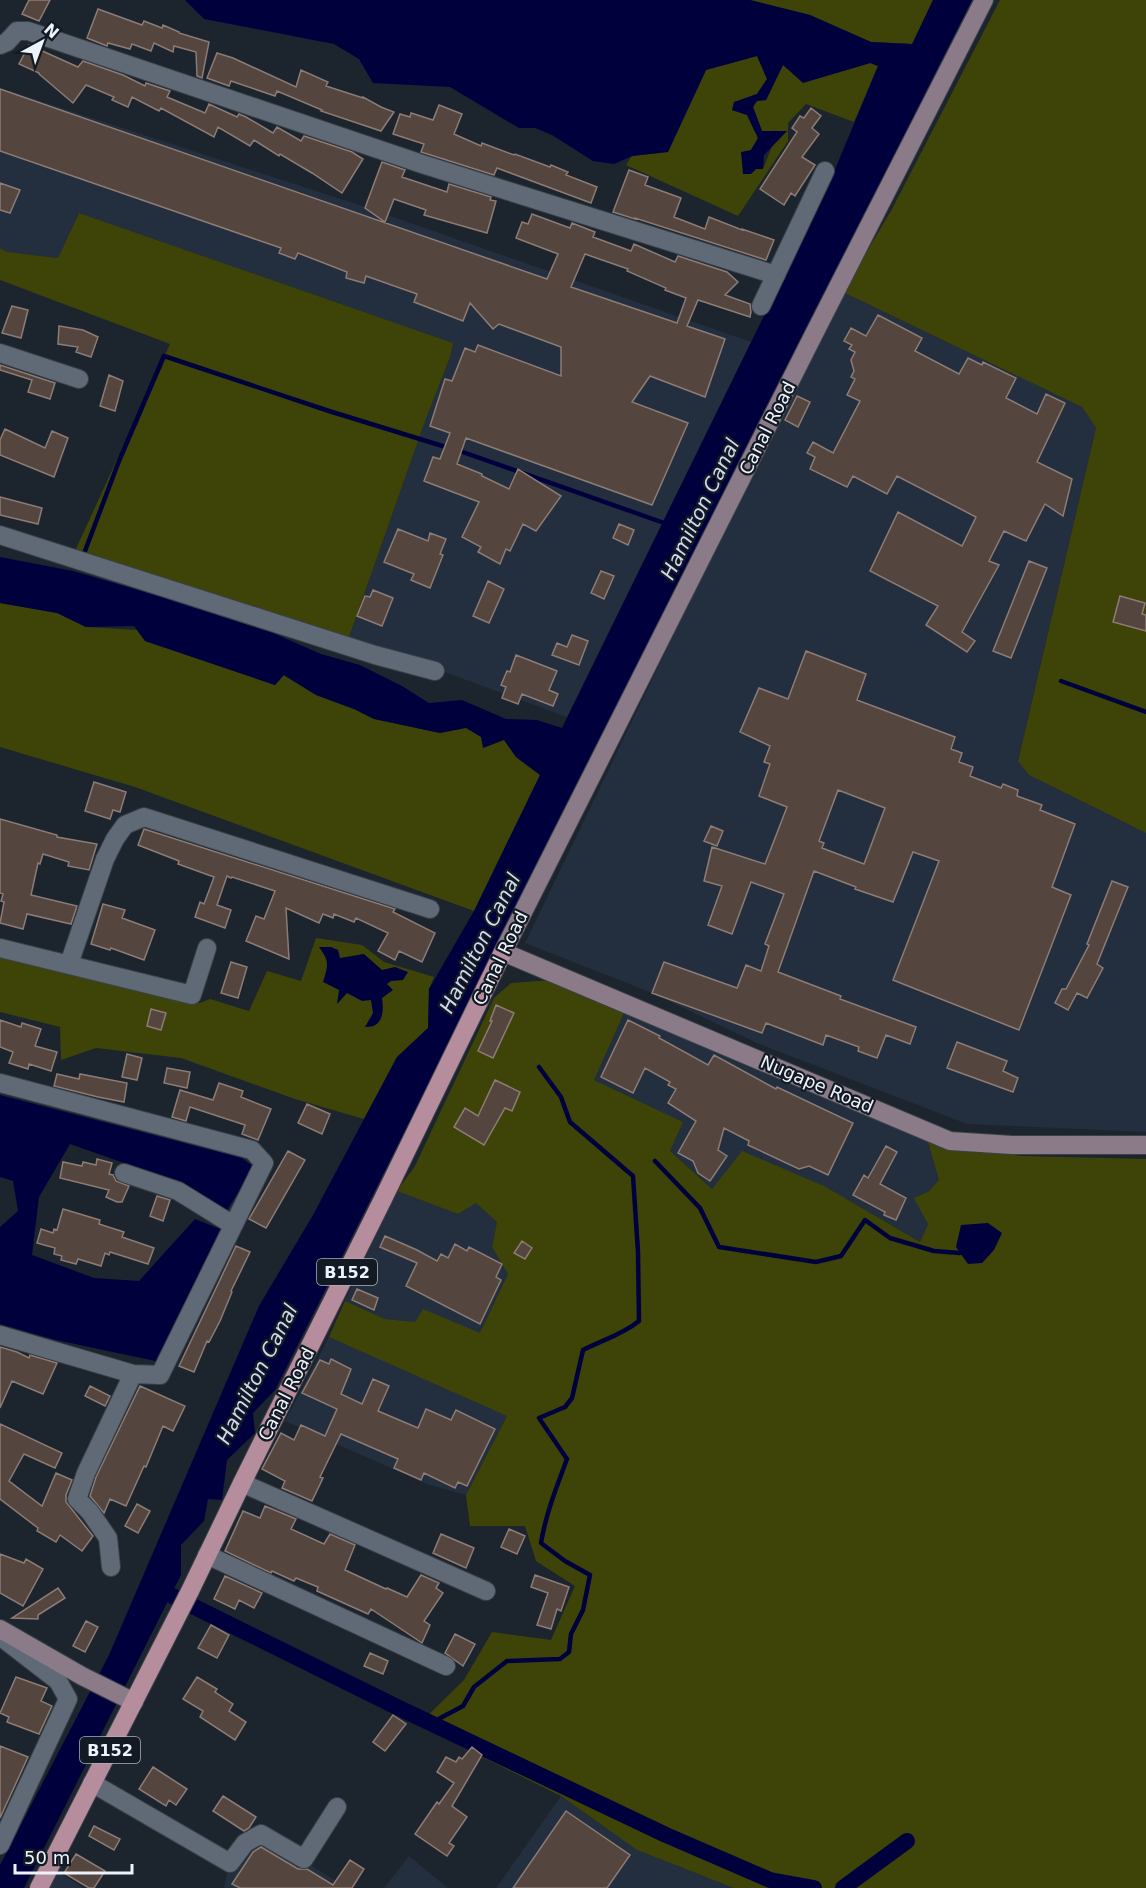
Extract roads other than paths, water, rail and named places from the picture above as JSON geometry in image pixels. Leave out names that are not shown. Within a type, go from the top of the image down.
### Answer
[{"type":"main road","name":"Canal Road","points":[[39,1888],[190,1591],[503,952],[984,0]]},
{"type":"main road","name":"Nugape Road","points":[[503,952],[950,1141],[1146,1145]]},
{"type":"main road","points":[[0,1629],[134,1702]]},
{"type":"street","points":[[0,45],[7,42],[17,31],[28,30],[422,164],[776,276]]},
{"type":"street","points":[[761,306],[825,171]]},
{"type":"street","points":[[0,353],[79,380]]},
{"type":"street","points":[[0,535],[375,655],[435,671]]},
{"type":"street","points":[[69,963],[105,859],[125,825],[144,817],[430,909]]},
{"type":"street","points":[[0,948],[69,963],[192,995],[207,948]]},
{"type":"street","points":[[0,1083],[252,1150],[264,1163],[160,1375],[133,1374],[0,1335]]},
{"type":"street","points":[[124,1173],[178,1191],[233,1225]]},
{"type":"street","points":[[111,1567],[108,1538],[90,1512],[77,1499],[86,1473],[133,1374]]},
{"type":"street","points":[[242,1483],[486,1591]]},
{"type":"street","points":[[207,1555],[446,1666]]},
{"type":"street","points":[[0,1636],[58,1681],[68,1699],[4,1825],[0,1845]]},
{"type":"street","points":[[92,1783],[230,1863],[245,1843],[261,1834],[304,1859],[337,1807]]},
{"type":"water","name":"Hamilton Canal","points":[[185,0],[750,0],[810,15],[871,42],[912,44],[933,0],[972,0],[275,1390],[253,1413],[255,1433],[227,1460],[222,1500],[208,1499],[204,1521],[181,1545],[181,1575],[24,1888],[0,1888],[0,1865],[109,1655],[259,1306],[313,1215],[397,1057],[428,1028],[429,989],[474,911],[540,775],[516,757],[504,740],[483,748],[481,737],[466,728],[440,733],[374,719],[316,695],[284,675],[275,685],[145,641],[134,626],[86,627],[57,613],[0,603],[0,557],[73,571],[176,601],[273,633],[321,654],[360,665],[402,686],[429,703],[462,700],[506,719],[537,720],[562,728],[831,179],[878,66],[870,63],[803,83],[783,65],[766,100],[757,101],[753,107],[762,131],[787,131],[764,155],[763,169],[756,169],[751,174],[743,174],[741,152],[751,150],[758,138],[747,115],[732,110],[734,102],[757,94],[767,79],[757,56],[706,70],[668,152],[632,156],[614,164],[593,161],[552,135],[535,128],[519,128],[450,87],[373,83],[359,59],[334,44],[204,19]]},
{"type":"water","points":[[319,947],[331,947],[338,950],[340,958],[364,954],[382,970],[395,967],[408,972],[403,980],[391,981],[387,984],[393,990],[382,998],[382,1014],[376,1025],[365,1027],[373,1013],[371,1000],[362,1001],[347,993],[337,1004],[339,990],[323,982],[327,964]]},
{"type":"water","points":[[0,1095],[242,1158],[254,1167],[224,1215],[184,1184],[70,1144],[39,1197],[32,1255],[94,1278],[139,1281],[195,1219],[223,1230],[160,1362],[56,1340],[0,1324],[0,1227],[18,1211],[13,1181],[0,1177]]},
{"type":"water","points":[[988,1223],[1002,1233],[994,1250],[982,1263],[968,1264],[956,1247],[961,1225]]},
{"type":"waterway","points":[[85,551],[119,461],[164,356],[449,448]]},
{"type":"waterway","points":[[457,450],[667,524]]},
{"type":"waterway","points":[[1061,681],[1146,712]]},
{"type":"waterway","points":[[431,1723],[463,1706],[474,1687],[507,1661],[560,1659],[569,1652],[571,1634],[583,1610],[590,1575],[565,1561],[541,1543],[549,1510],[567,1459],[539,1418],[565,1407],[572,1398],[583,1350],[619,1334],[639,1321],[638,1252],[633,1176],[570,1122],[561,1097],[539,1067]]},
{"type":"waterway","points":[[655,1161],[700,1208],[719,1247],[816,1262],[841,1256],[865,1220],[890,1238],[934,1251],[960,1253]]},
{"type":"waterway","points":[[150,1585],[399,1708],[666,1835],[770,1880],[814,1888]]},
{"type":"waterway","points":[[843,1888],[907,1841]]}]
